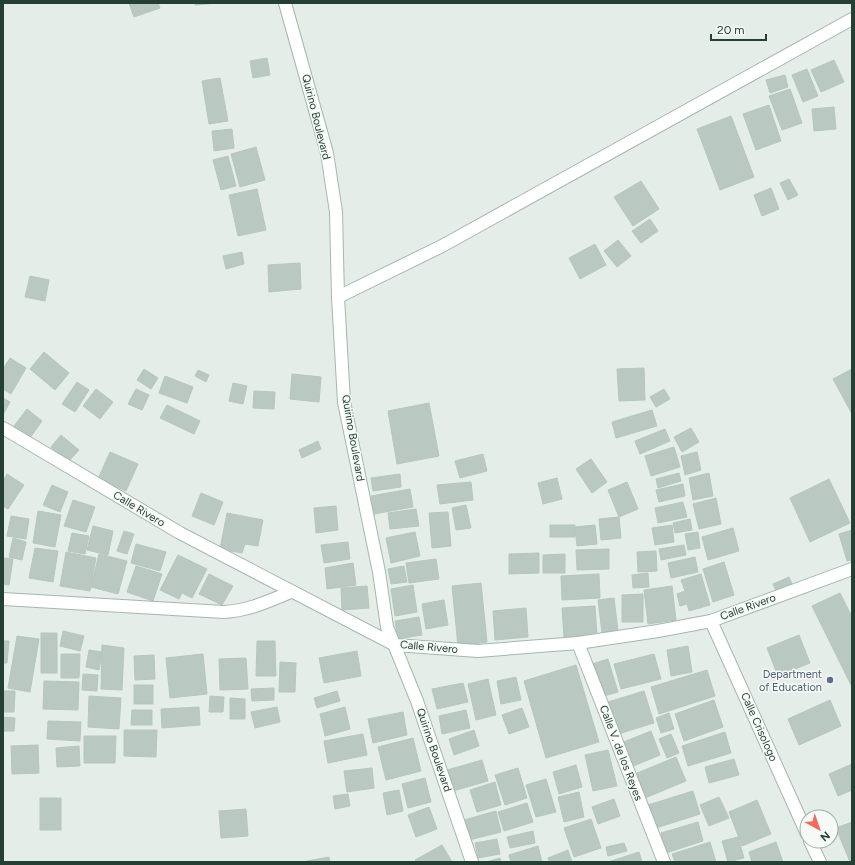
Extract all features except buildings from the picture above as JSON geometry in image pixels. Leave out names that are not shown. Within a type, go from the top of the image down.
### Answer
[{"type":"main road","name":"Quirino Boulevard","points":[[285,3],[327,154],[336,212],[338,297],[344,402],[379,572],[387,627],[420,708],[472,862]]},
{"type":"main road","points":[[338,297],[442,246],[852,19]]},
{"type":"main road","name":"Calle Rivero","points":[[3,428],[180,533],[291,592],[395,644],[478,651],[578,643],[658,631],[711,621],[852,569]]},
{"type":"main road","points":[[3,599],[238,612],[291,592]]},
{"type":"main road","name":"Calle Crisologo","points":[[711,621],[799,816]]},
{"type":"main road","name":"Calle V. de los Reyes","points":[[578,643],[664,862]]},
{"type":"main road","points":[[814,849],[820,862]]},
{"type":"place","name":"Department of Education","points":[[830,680]]}]
